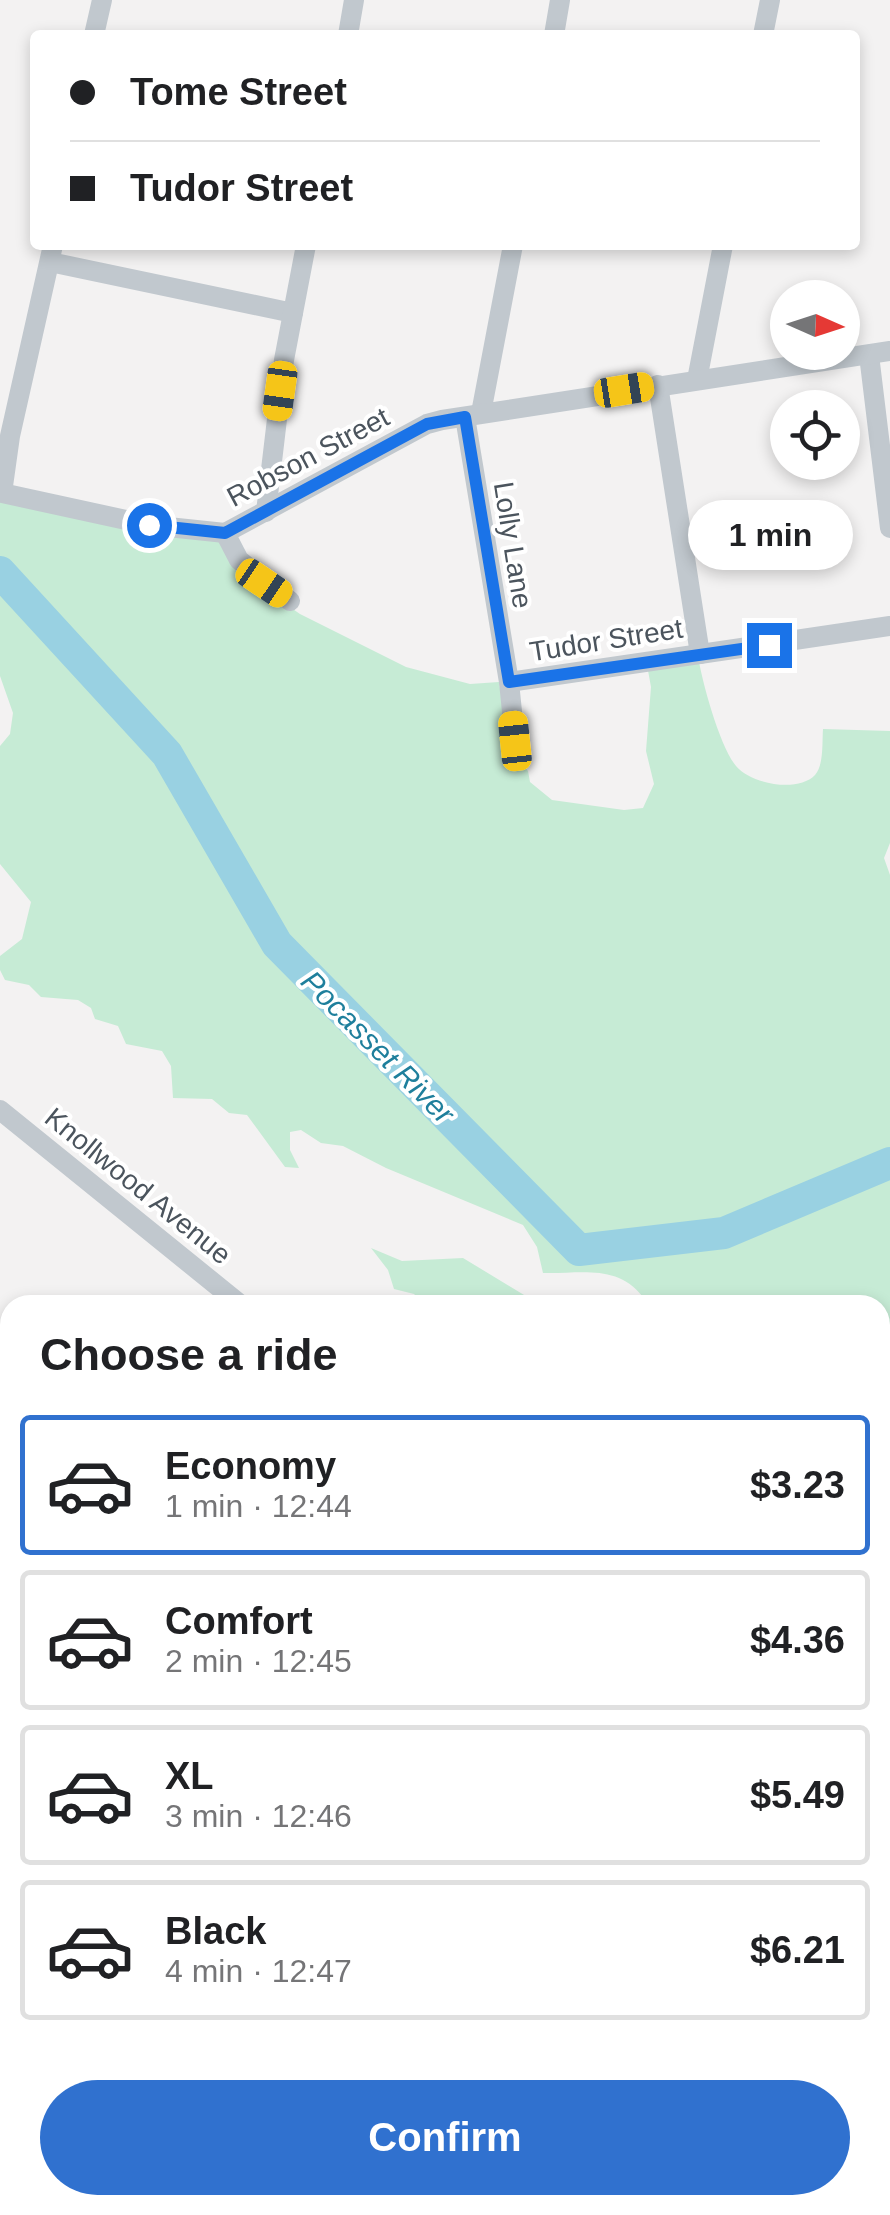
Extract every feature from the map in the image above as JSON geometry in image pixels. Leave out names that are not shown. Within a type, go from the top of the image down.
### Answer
[{"type":"street","points":[[95,30],[102,0]]},
{"type":"street","points":[[349,30],[354,0]]},
{"type":"street","points":[[555,30],[560,0]]},
{"type":"street","points":[[765,30],[770,0]]},
{"type":"street","points":[[266,512],[270,452],[305,250]]},
{"type":"street","points":[[473,415],[512,250]]},
{"type":"street","points":[[697,380],[722,250]]},
{"type":"street","points":[[290,601],[240,560],[225,533],[149,525],[2,492],[9,403],[52,254],[293,313]]},
{"type":"street","points":[[879,353],[890,528]]},
{"type":"street","name":"Robson Street","points":[[225,533],[427,424],[879,353]]},
{"type":"street","points":[[658,385],[700,654]]},
{"type":"street","name":"Lolly Lane","points":[[473,415],[515,741]]},
{"type":"street","name":"Tudor Street","points":[[509,682],[890,626]]},
{"type":"street","name":"Knollwood Avenue","points":[[0,1110],[229,1295]]},
{"type":"green space","points":[[0,500],[216,538],[258,585],[300,614],[406,667],[470,684],[499,682],[510,751],[528,771],[530,782],[552,800],[624,810],[643,808],[654,784],[646,751],[651,687],[647,665],[698,656],[712,714],[730,757],[743,772],[763,782],[798,784],[815,775],[821,759],[823,729],[890,731],[890,843],[884,858],[890,875],[890,1295],[641,1295],[622,1279],[610,1275],[543,1273],[537,1247],[523,1225],[343,1146],[321,1143],[301,1130],[290,1132],[290,1150],[299,1168],[285,1167],[247,1115],[229,1113],[212,1099],[173,1098],[171,1066],[162,1051],[126,1044],[118,1026],[95,1019],[91,1008],[78,1000],[41,997],[29,985],[5,980],[0,970],[0,956],[22,939],[31,902],[0,864],[0,746],[10,734],[13,713],[0,676]]},
{"type":"green space","points":[[371,1248],[402,1261],[463,1258],[524,1295],[415,1295],[394,1289],[388,1270]]},
{"type":"waterway","name":"Pocasset River","points":[[0,572],[167,754],[277,944],[579,1250],[724,1233],[890,1163]]},
{"type":"route","points":[[149,525],[225,533],[427,424],[465,417],[509,682],[769,645]]}]
